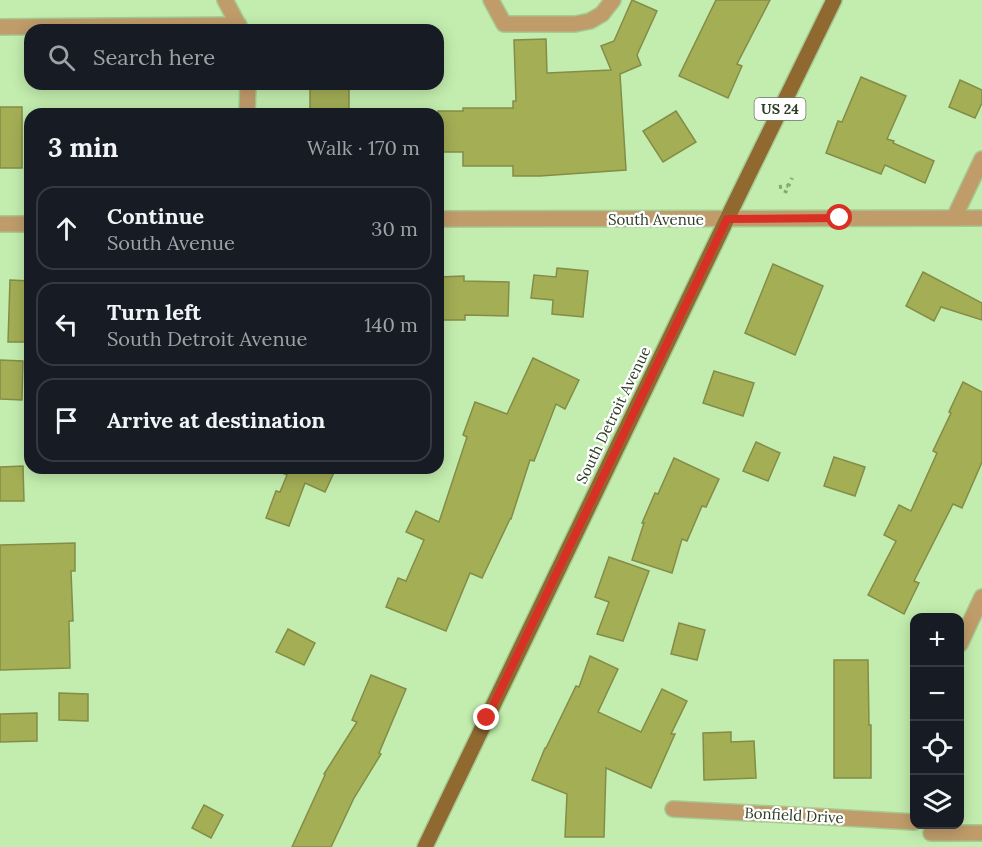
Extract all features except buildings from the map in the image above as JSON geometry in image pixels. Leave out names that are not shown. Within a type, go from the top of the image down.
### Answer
[{"type":"main road","name":"South Detroit Avenue","points":[[425,847],[834,0]]},
{"type":"street","points":[[225,0],[238,24]]},
{"type":"street","points":[[491,0],[504,24],[575,24],[590,21],[602,14],[613,0]]},
{"type":"street","points":[[0,27],[24,27]]},
{"type":"street","points":[[247,108],[248,90]]},
{"type":"street","points":[[954,218],[982,159]]},
{"type":"street","name":"South Avenue","points":[[444,219],[982,218]]},
{"type":"street","points":[[0,224],[24,224]]},
{"type":"street","points":[[964,635],[982,597]]},
{"type":"street","name":"Bonfield Drive","points":[[673,809],[910,822]]},
{"type":"street","points":[[931,835],[982,833]]},
{"type":"path","points":[[785,193],[792,177]]},
{"type":"path","points":[[779,187],[788,186]]},
{"type":"route","points":[[487,718],[727,219],[840,218]]}]
